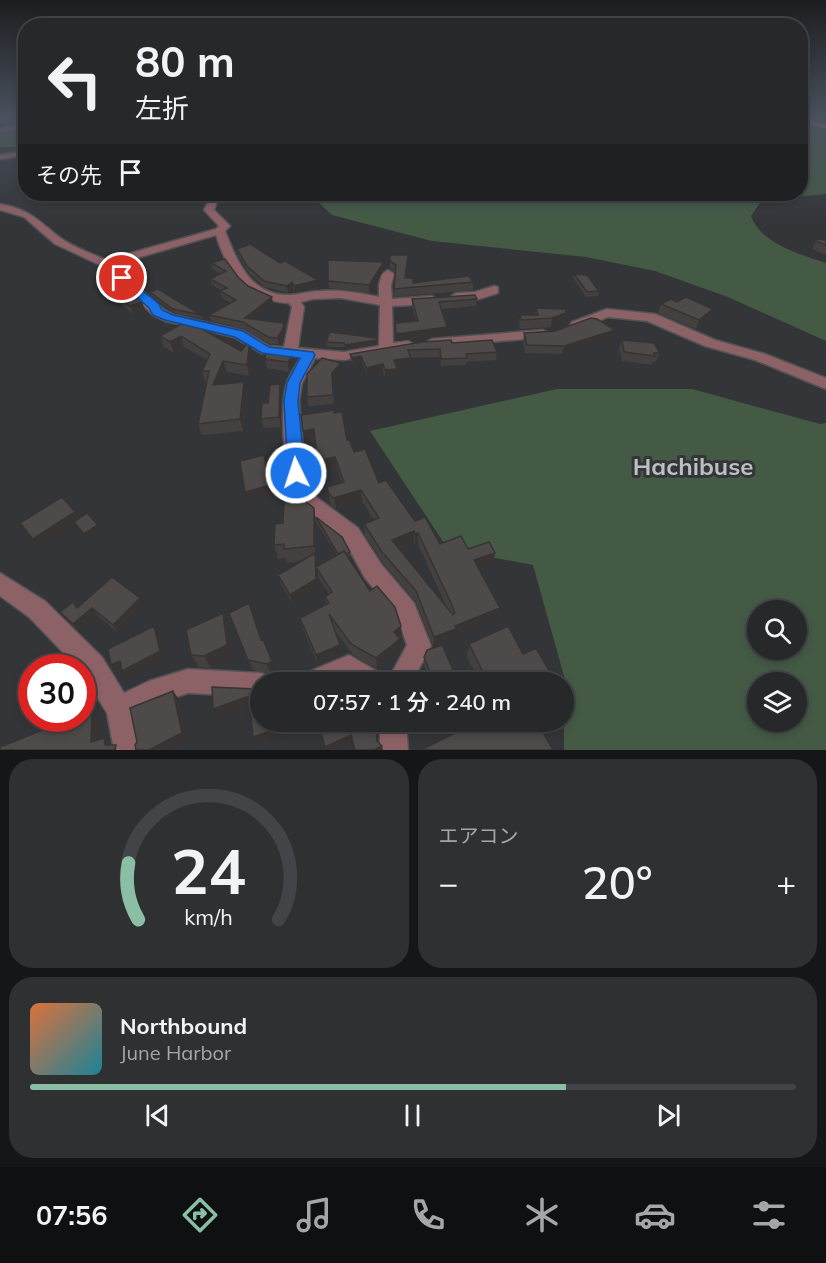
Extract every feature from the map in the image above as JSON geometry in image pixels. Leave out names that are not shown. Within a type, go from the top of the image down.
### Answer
[{"type":"street","points":[[0,157],[18,154]]},
{"type":"street","points":[[106,264],[116,259],[220,231],[225,226],[209,210],[213,201]]},
{"type":"street","points":[[0,207],[24,212],[60,242],[106,264],[158,312],[170,318],[239,334],[266,350],[344,356],[386,348],[553,333],[607,313],[650,317],[710,343],[760,357],[826,384]]},
{"type":"street","points":[[220,231],[231,262],[246,283],[255,290],[273,297],[293,300],[313,295],[341,295],[386,303],[476,296],[494,290]]},
{"type":"street","points":[[386,348],[385,285],[388,274]]},
{"type":"street","points":[[293,300],[298,307],[299,353],[291,401],[296,473],[304,499],[351,534],[373,571],[406,611],[419,646],[405,672]]},
{"type":"street","points":[[0,583],[38,609],[93,666],[119,709],[128,750]]},
{"type":"street","points":[[338,672],[349,667],[356,672]]},
{"type":"street","points":[[119,709],[149,694],[188,681],[250,684]]},
{"type":"street","points":[[393,732],[394,750]]},
{"type":"green space","points":[[808,152],[826,152],[826,194],[808,196]]},
{"type":"green space","points":[[317,201],[761,201],[751,216],[763,234],[783,247],[826,263],[826,341],[728,297],[655,271],[586,257],[432,241],[332,215]]},
{"type":"green space","points":[[557,389],[692,389],[820,424],[826,423],[826,750],[564,750],[564,732],[574,732],[574,672],[563,672],[533,565],[448,549],[370,431]]},
{"type":"building","points":[[816,239],[826,240],[826,245],[816,241]]},
{"type":"building","points":[[250,244],[280,263],[285,261],[318,280],[294,286],[292,282],[287,286],[264,281],[247,266],[237,249]]},
{"type":"building","points":[[390,255],[408,255],[405,278],[413,278],[413,283],[469,276],[473,282],[394,289],[396,265],[390,261]]},
{"type":"building","points":[[225,259],[248,286],[272,297],[245,318],[284,323],[277,338],[268,337],[243,322],[209,315],[236,300],[220,291],[227,288],[210,279],[226,271],[211,263]]},
{"type":"building","points":[[328,260],[384,262],[369,285],[328,281]]},
{"type":"building","points":[[574,274],[587,275],[599,291],[587,292]]},
{"type":"building","points":[[127,288],[142,302],[130,306],[115,292]]},
{"type":"building","points":[[158,289],[201,315],[173,309],[150,292]]},
{"type":"building","points":[[475,295],[477,299],[439,302],[447,327],[396,334],[395,323],[418,321],[412,299]]},
{"type":"building","points":[[686,297],[713,309],[699,320],[661,304],[671,299],[677,302]]},
{"type":"building","points":[[536,308],[565,309],[566,313],[552,318],[521,320],[520,315],[538,315]]},
{"type":"building","points":[[591,318],[615,330],[564,346],[527,345],[524,333],[555,331]]},
{"type":"building","points":[[190,319],[213,324],[188,321],[241,351],[250,340],[247,365],[223,361],[213,385],[244,382],[240,419],[198,424],[209,371],[202,371],[210,354],[181,336],[170,342],[160,336]]},
{"type":"building","points":[[330,332],[377,338],[377,340],[345,345],[344,343],[326,342]]},
{"type":"building","points":[[451,340],[452,343],[492,340],[497,352],[466,354],[467,358],[441,359],[440,349],[408,350],[411,358],[394,360],[397,369],[385,370],[383,364],[366,368],[361,356],[352,358],[350,354],[422,342]]},
{"type":"building","points":[[622,340],[654,343],[660,353],[654,353],[655,356],[624,352]]},
{"type":"building","points":[[266,347],[296,350],[288,362],[265,359]]},
{"type":"building","points":[[322,358],[341,363],[332,373],[333,395],[307,397],[307,374]]},
{"type":"building","points":[[280,384],[279,417],[261,419],[262,403],[268,403],[270,385]]},
{"type":"building","points":[[334,410],[334,413],[342,412],[347,440],[349,439],[354,452],[365,449],[379,483],[386,480],[415,521],[425,517],[440,544],[461,536],[468,549],[489,542],[495,553],[474,560],[500,608],[434,637],[416,591],[382,552],[364,524],[379,518],[361,490],[334,498],[329,494],[327,487],[344,482],[335,457],[306,464],[304,451],[316,448],[314,429],[303,431],[301,415]],"holes":[[[414,531],[415,534],[418,533],[451,603],[455,613],[453,615],[392,540]]]},
{"type":"building","points":[[264,455],[270,485],[245,492],[240,461]]},
{"type":"building","points":[[62,497],[75,512],[33,539],[20,523]]},
{"type":"building","points":[[304,500],[314,508],[314,546],[284,549],[284,544],[274,545],[275,524],[283,523],[284,503]]},
{"type":"building","points":[[87,513],[98,525],[84,534],[74,522]]},
{"type":"building","points":[[316,517],[342,537],[350,552],[346,554],[344,551],[338,554]]},
{"type":"building","points":[[344,551],[370,591],[377,586],[395,607],[401,626],[394,632],[400,639],[376,658],[351,644],[329,614],[340,645],[316,655],[300,618],[329,603],[325,597],[332,592],[316,567]]},
{"type":"building","points":[[315,553],[316,579],[290,595],[278,575]]},
{"type":"building","points":[[112,577],[140,598],[113,625],[92,608],[73,624],[60,612],[73,602],[77,608]]},
{"type":"building","points":[[249,603],[261,640],[263,639],[272,661],[267,664],[248,660],[229,613]]},
{"type":"building","points":[[223,613],[227,645],[204,656],[191,655],[186,630]]},
{"type":"building","points":[[154,626],[160,651],[122,671],[120,661],[111,665],[108,649]]},
{"type":"building","points":[[508,626],[523,654],[536,648],[550,672],[483,672],[469,644]]},
{"type":"building","points":[[442,645],[454,672],[430,672],[424,657],[427,650]]},
{"type":"building","points":[[212,687],[250,689],[250,706],[249,696],[213,709]]},
{"type":"building","points":[[173,691],[182,733],[149,750],[136,750],[137,742],[130,708]]},
{"type":"building","points":[[38,732],[91,732],[91,742],[104,738],[105,745],[116,745],[115,750],[0,750],[0,747]]},
{"type":"building","points":[[253,732],[268,732],[253,737]]},
{"type":"building","points":[[321,732],[376,732],[377,741],[382,746],[374,750],[355,750],[351,735],[325,747]]},
{"type":"building","points":[[457,732],[543,732],[553,750],[421,750]]},
{"type":"district","name":"Hachibuse","points":[[693,466]]},
{"type":"route","points":[[122,278],[158,312],[170,318],[239,334],[266,350],[309,355],[294,383],[291,401],[296,473]]}]
